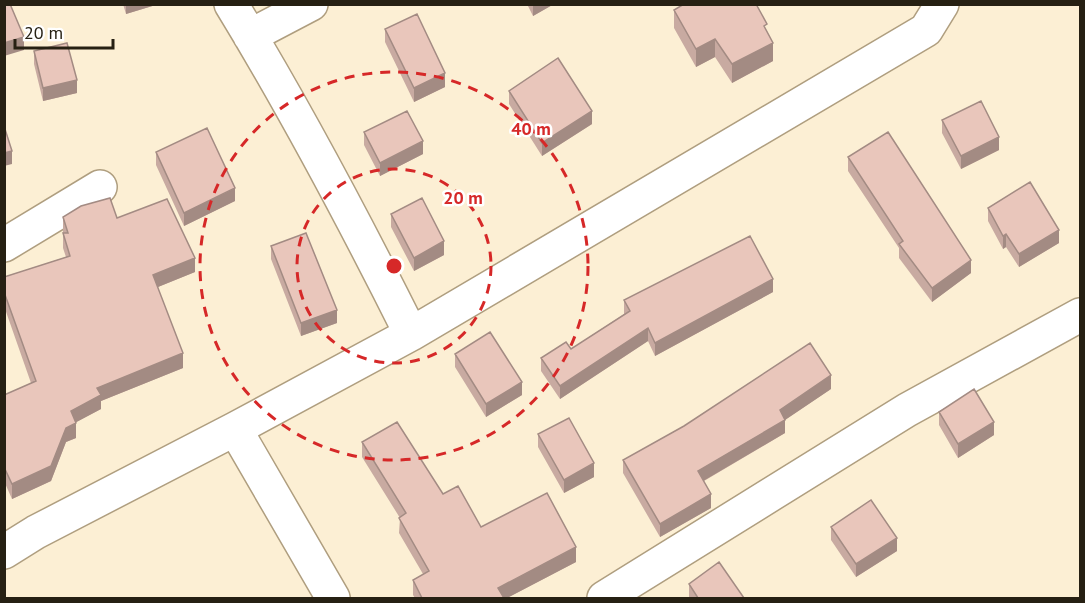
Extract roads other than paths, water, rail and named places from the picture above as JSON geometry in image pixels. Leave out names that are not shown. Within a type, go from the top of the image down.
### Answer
[{"type":"street","points":[[231,4],[319,153],[411,334]]},
{"type":"street","points":[[250,36],[311,4]]},
{"type":"street","points":[[4,552],[36,532],[235,429],[411,334],[926,30],[942,4]]},
{"type":"street","points":[[4,245],[100,187]]},
{"type":"street","points":[[604,598],[908,410],[1080,315]]},
{"type":"street","points":[[235,429],[333,598]]}]
